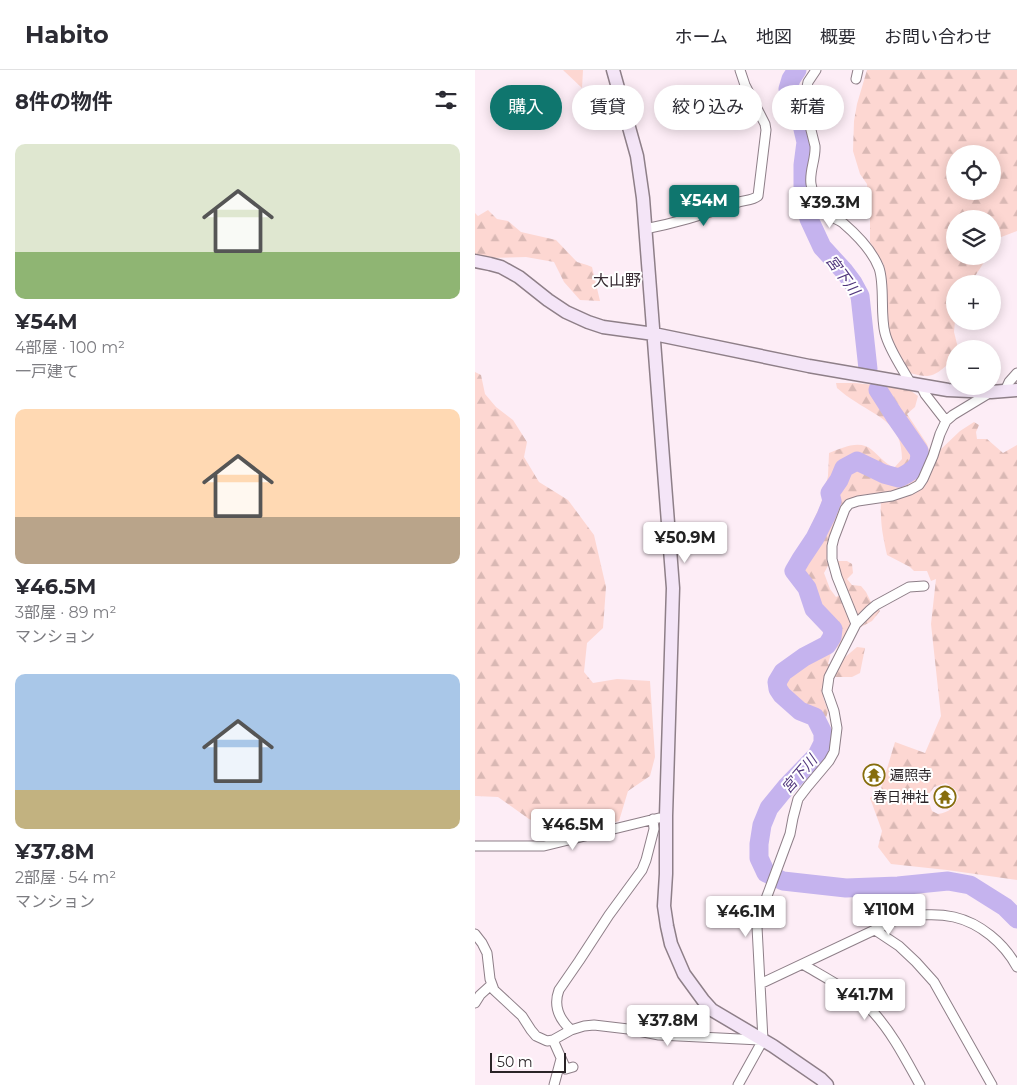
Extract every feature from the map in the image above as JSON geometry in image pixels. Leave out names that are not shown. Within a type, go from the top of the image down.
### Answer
[{"type":"street","points":[[613,70],[637,156],[643,198],[673,588],[664,906],[667,926],[671,944],[684,974],[712,1010],[763,1040],[827,1085]]},
{"type":"street","points":[[645,229],[688,219],[758,196],[766,130],[740,70]]},
{"type":"street","points":[[816,70],[808,82],[804,102],[816,153],[812,166],[811,182],[813,192],[818,205],[824,213],[841,222],[866,245],[874,257],[880,270],[885,333],[888,343],[916,385],[947,421]]},
{"type":"street","points":[[475,262],[501,267],[558,307],[588,322],[809,366],[946,390]]},
{"type":"street","points":[[1011,390],[1009,382],[1017,373]]},
{"type":"street","points":[[856,624],[837,577],[832,559],[834,538],[845,509],[849,504],[858,501],[893,496],[919,485],[947,421],[953,415],[986,395]]},
{"type":"street","points":[[737,1085],[763,1040],[757,928],[790,834],[798,799],[829,762],[834,752],[837,728],[834,711],[827,691],[829,677],[856,624],[876,605],[909,587],[924,586]]},
{"type":"street","points":[[475,846],[544,846],[666,816]]},
{"type":"street","points":[[571,1030],[558,1013],[558,994],[609,914],[642,870],[654,829],[653,819]]},
{"type":"street","points":[[760,984],[902,917],[920,914],[954,917],[985,931],[1000,943],[1017,967]]},
{"type":"street","points":[[875,930],[899,946],[934,982],[992,1085]]},
{"type":"street","points":[[475,934],[487,953],[491,985],[494,990],[525,1019],[536,1036],[547,1041],[553,1040],[571,1030],[594,1025],[659,1035],[763,1040]]},
{"type":"street","points":[[804,964],[842,988],[873,1011],[888,1030],[920,1085]]},
{"type":"street","points":[[475,1003],[480,995],[491,985]]},
{"type":"street","points":[[553,1040],[566,1069],[573,1067]]},
{"type":"street","points":[[554,1085],[561,1059]]},
{"type":"green space","points":[[563,70],[583,70],[582,85],[579,85]]},
{"type":"green space","points":[[867,70],[1017,70],[1017,231],[1001,237],[1001,210],[946,210],[946,265],[982,265],[976,275],[946,275],[946,330],[954,330],[956,340],[946,340],[946,366],[931,375],[925,376],[910,373],[892,344],[886,326],[888,311],[884,265],[870,242],[867,184],[860,174],[853,151],[854,121]]},
{"type":"green space","points":[[488,210],[497,219],[508,221],[521,232],[556,240],[577,262],[592,267],[600,301],[580,300],[564,282],[554,262],[526,257],[475,258],[475,213],[478,216]]},
{"type":"green space","points":[[475,372],[481,375],[485,394],[496,407],[513,420],[527,442],[524,457],[539,482],[568,500],[594,535],[606,587],[603,628],[587,643],[584,672],[593,683],[617,679],[650,681],[655,757],[650,776],[628,791],[619,821],[566,836],[529,819],[498,797],[475,796]]},
{"type":"green space","points":[[836,383],[907,388],[918,396],[915,407],[907,414],[929,450],[939,451],[960,431],[974,422],[979,425],[976,432],[977,439],[987,439],[1003,453],[1017,445],[1017,880],[891,864],[878,847],[882,831],[870,798],[880,792],[895,742],[925,753],[941,716],[931,624],[936,579],[931,581],[927,571],[914,571],[887,555],[883,534],[880,494],[853,498],[842,511],[837,527],[835,561],[847,561],[852,564],[853,573],[847,579],[852,585],[861,586],[871,602],[880,611],[872,621],[859,628],[831,653],[828,664],[837,664],[857,647],[865,648],[860,673],[852,677],[833,677],[825,683],[823,697],[828,711],[826,718],[817,724],[793,716],[777,696],[776,683],[787,663],[819,643],[824,637],[823,630],[797,587],[795,576],[797,561],[804,541],[821,504],[828,476],[829,453],[851,446],[862,445],[872,450],[894,468],[902,459],[898,438],[888,423],[837,388]],"holes":[[[830,562],[842,594],[836,597],[830,589],[824,573]],[[946,783],[956,790],[959,797],[951,809],[938,814],[932,811],[927,797],[934,787]]]},
{"type":"waterway","name":"宮下川","points":[[797,70],[791,79],[788,89],[798,108],[806,142],[803,165],[803,190],[809,219],[822,247],[844,271],[860,296],[868,369]]},
{"type":"waterway","name":"宮下川","points":[[878,390],[919,451],[919,461],[915,468],[899,478],[884,474],[857,461],[844,468],[839,480],[830,493],[832,501],[826,516],[815,538],[794,571],[807,588],[814,609],[833,629],[832,637],[827,645],[804,657],[783,672],[777,682],[778,689],[800,711],[815,717],[823,733],[823,743],[817,755],[769,808],[762,825],[759,858],[766,873],[783,881],[846,888],[898,886],[948,881],[970,885],[1005,907],[1017,919]]},
{"type":"place","name":"遍照寺","points":[[874,775]]},
{"type":"place","name":"春日神社","points":[[945,797]]},
{"type":"district","name":"大山野","points":[[617,280]]}]
